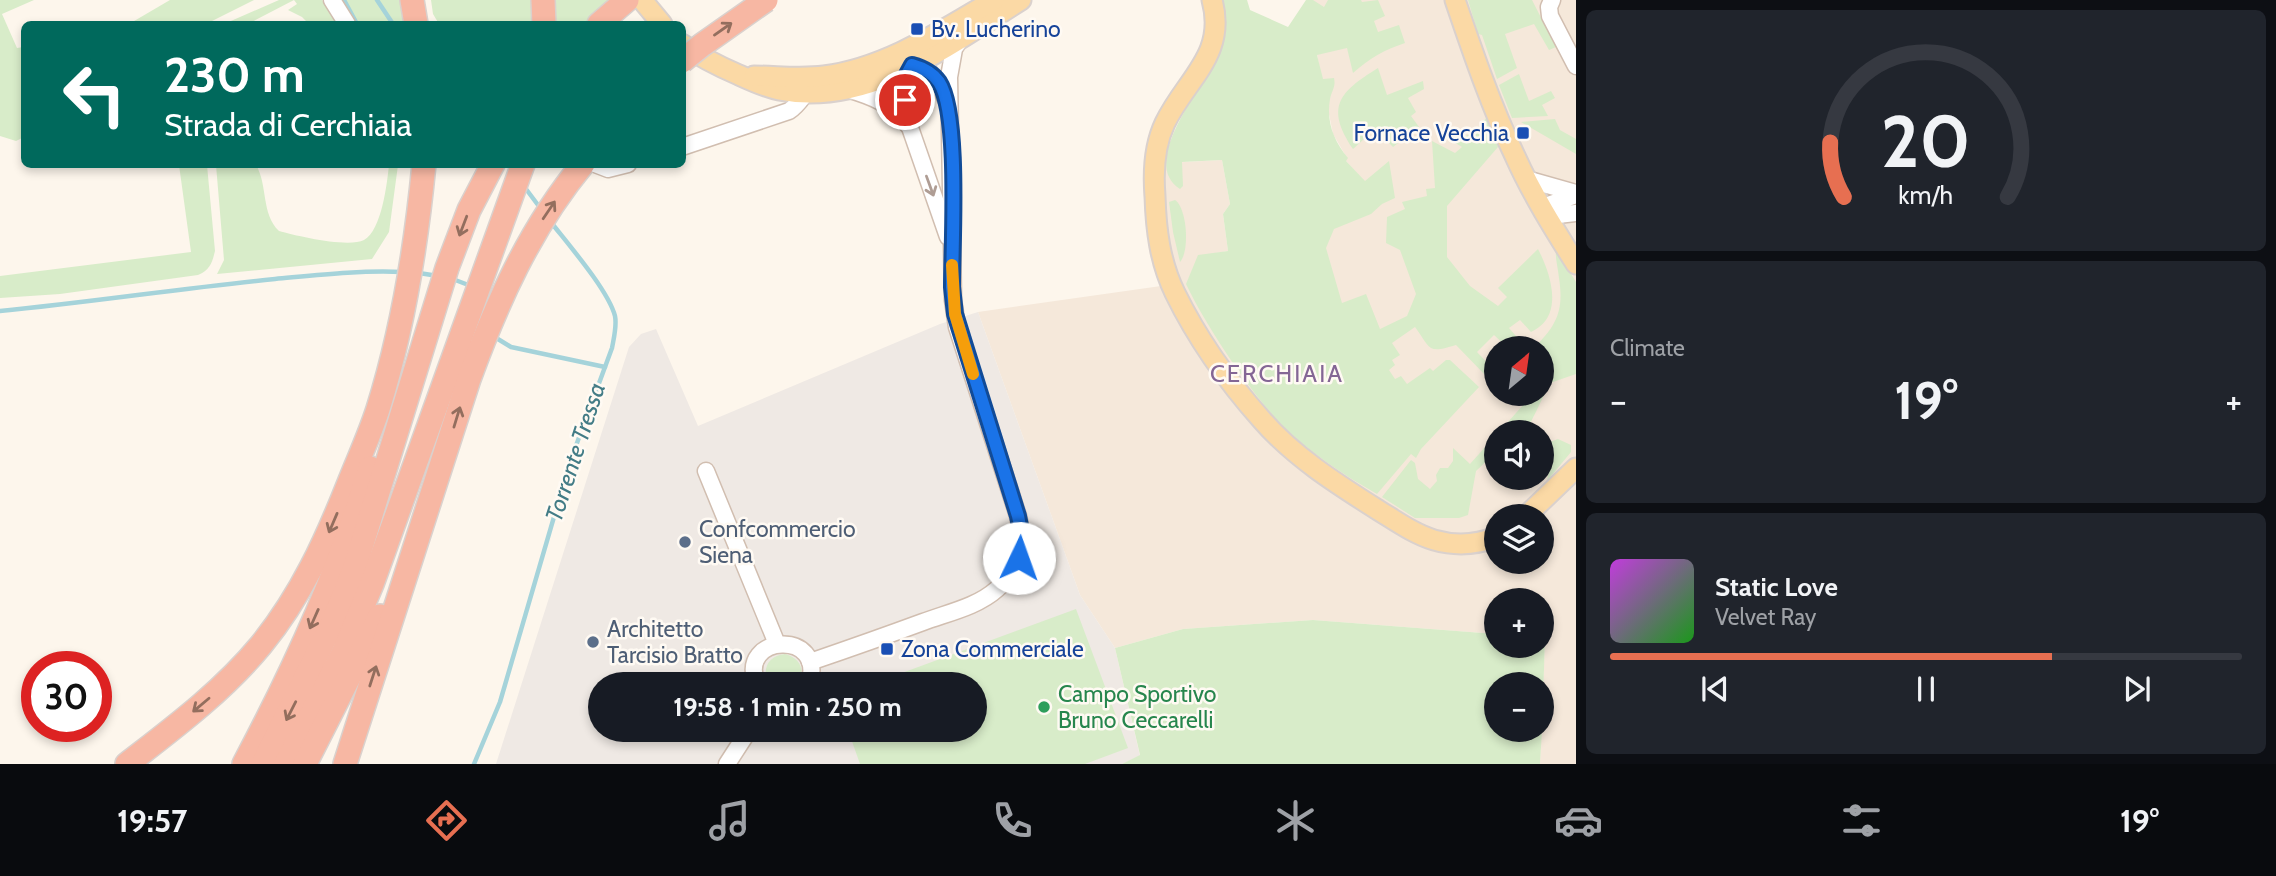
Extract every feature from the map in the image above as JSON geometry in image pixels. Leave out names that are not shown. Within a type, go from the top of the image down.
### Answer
[{"type":"highway","points":[[412,0],[416,21]]},
{"type":"highway","points":[[419,0],[422,21]]},
{"type":"highway","points":[[543,0],[544,21]]},
{"type":"highway","points":[[602,21],[627,0]]},
{"type":"highway","points":[[686,58],[766,0]]},
{"type":"highway","points":[[127,764],[205,703],[262,644],[298,594],[327,539],[377,412],[407,321],[424,168]]},
{"type":"highway","points":[[244,764],[299,653],[340,557],[368,475],[421,264],[431,168]]},
{"type":"highway","points":[[263,764],[333,622],[366,536],[447,268],[469,210],[491,168]]},
{"type":"highway","points":[[286,764],[344,651],[372,584],[522,168]]},
{"type":"highway","points":[[345,764],[469,379],[508,283],[543,220],[580,168]]},
{"type":"highway","points":[[305,764],[361,656],[421,527]]},
{"type":"main road","points":[[642,0],[660,21]]},
{"type":"main road","points":[[739,75],[823,76],[863,67],[914,46],[994,0]]},
{"type":"main road","points":[[686,46],[718,66],[769,88],[804,93],[847,89],[912,65],[1021,0]]},
{"type":"main road","points":[[1212,0],[1216,25],[1213,44],[1202,67],[1165,123],[1155,158],[1154,196],[1159,245],[1175,294],[1244,399],[1274,433],[1311,465],[1421,536],[1457,544],[1484,541]]},
{"type":"main road","points":[[1455,0],[1494,108],[1526,179],[1576,264]]},
{"type":"main road","points":[[1538,504],[1576,468]]},
{"type":"street","points":[[332,0],[345,21]]},
{"type":"street","points":[[952,246],[908,125],[905,82],[922,51],[1005,0]]},
{"type":"street","points":[[1552,0],[1549,7],[1550,16],[1576,66]]},
{"type":"street","points":[[810,662],[979,601],[1000,586],[1019,558],[1022,536],[1018,516],[957,327],[953,300],[950,71],[954,49],[961,37]]},
{"type":"street","points":[[686,146],[783,114],[798,104],[804,93],[823,76],[843,80],[889,67],[912,65],[927,70],[938,81],[950,109]]},
{"type":"street","points":[[789,77],[799,84],[804,93]]},
{"type":"street","points":[[847,89],[880,100],[908,125]]},
{"type":"street","points":[[1526,179],[1576,194]]},
{"type":"street","points":[[1576,194],[1551,204],[1544,212],[1558,215],[1576,213]]},
{"type":"street","points":[[706,471],[777,644]]},
{"type":"street","points":[[755,672],[756,660],[768,647],[777,644],[793,645],[806,655],[811,672]]},
{"type":"street","points":[[727,764],[741,742]]},
{"type":"shaded area","points":[[1306,0],[1576,0],[1576,764],[1540,764],[1541,742],[1554,742],[1554,672],[1544,672],[1544,658],[1554,658],[1554,588],[1484,588],[1484,633],[1313,620],[1183,629],[1115,648],[1080,595],[978,312],[1161,286],[1150,256],[1143,189],[1144,168],[1167,163],[1222,160],[1230,204],[1223,214],[1228,251],[1199,256],[1188,280],[1334,229],[1364,181],[1345,160],[1347,158],[1333,134]]},
{"type":"shaded area","points":[[978,312],[1080,595],[1115,648],[1140,756],[1122,764],[496,764],[629,347],[641,334],[656,329],[698,426],[940,324]]},
{"type":"green space","points":[[0,0],[34,0],[2,14],[17,48],[21,47],[21,138],[16,141],[0,136]]},
{"type":"green space","points":[[170,0],[254,0],[212,21],[134,21]]},
{"type":"green space","points":[[279,0],[294,0],[254,21],[231,21]]},
{"type":"green space","points":[[294,0],[322,0],[335,21],[306,21],[288,10],[297,4]]},
{"type":"green space","points":[[338,0],[405,0],[409,21],[351,21]]},
{"type":"green space","points":[[431,0],[534,0],[535,21],[437,21]]},
{"type":"green space","points":[[553,0],[611,0],[590,21],[556,21]]},
{"type":"green space","points":[[1220,0],[1247,0],[1250,10],[1288,27],[1306,0],[1313,0],[1324,7],[1328,0],[1378,0],[1385,16],[1374,21],[1378,32],[1399,25],[1405,43],[1378,55],[1353,73],[1347,48],[1317,55],[1323,79],[1334,78],[1329,107],[1330,123],[1335,138],[1348,158],[1346,161],[1365,181],[1389,161],[1395,198],[1382,204],[1371,214],[1334,229],[1326,248],[1342,303],[1366,294],[1380,329],[1407,316],[1416,294],[1400,250],[1386,243],[1387,217],[1405,209],[1402,202],[1427,196],[1426,189],[1435,188],[1432,141],[1455,153],[1462,147],[1452,141],[1472,132],[1487,117],[1498,147],[1447,206],[1447,257],[1470,286],[1498,306],[1507,297],[1498,288],[1538,249],[1547,270],[1552,294],[1552,306],[1548,316],[1542,325],[1531,332],[1520,320],[1509,328],[1516,336],[1484,336],[1484,345],[1477,352],[1484,359],[1484,374],[1456,345],[1431,348],[1415,327],[1392,343],[1400,355],[1392,360],[1395,365],[1389,370],[1395,379],[1401,376],[1407,384],[1430,368],[1433,371],[1446,360],[1450,360],[1479,387],[1421,449],[1416,458],[1411,454],[1377,494],[1325,461],[1278,421],[1228,356],[1186,284],[1198,255],[1228,251],[1223,214],[1230,204],[1222,160],[1182,162],[1183,186],[1180,189],[1169,176],[1166,160],[1170,141],[1179,121],[1220,49],[1223,12]]},
{"type":"green space","points":[[1468,0],[1532,0],[1556,47],[1549,50],[1534,24],[1505,34],[1517,68],[1497,79],[1482,35],[1478,34]]},
{"type":"green space","points":[[1378,68],[1387,95],[1423,81],[1424,89],[1408,98],[1416,112],[1411,116],[1419,127],[1393,147],[1375,129],[1353,149],[1340,122],[1340,102],[1354,85]]},
{"type":"green space","points":[[1519,74],[1529,101],[1551,91],[1555,98],[1542,105],[1548,116],[1512,118],[1499,85]]},
{"type":"green space","points":[[1555,119],[1560,130],[1576,139],[1576,154],[1521,122]]},
{"type":"green space","points":[[179,168],[207,168],[215,251],[205,271],[198,275],[60,294],[0,298],[0,276],[191,252]]},
{"type":"green space","points":[[216,168],[258,168],[267,208],[279,231],[346,243],[364,240],[370,235],[379,217],[389,168],[398,168],[389,232],[372,259],[217,274],[224,260]]},
{"type":"green space","points":[[1175,200],[1182,212],[1186,230],[1185,249],[1180,262],[1169,202]]},
{"type":"green space","points":[[1556,250],[1576,282],[1576,374],[1554,382],[1554,336],[1544,336],[1559,309],[1560,290]]},
{"type":"green space","points":[[1522,406],[1539,406],[1532,420],[1510,420]]},
{"type":"green space","points":[[1558,439],[1571,445],[1571,452],[1554,473],[1554,440]]},
{"type":"green space","points":[[1453,448],[1470,464],[1484,448],[1484,463],[1476,471],[1468,515],[1459,518],[1415,518],[1382,497],[1411,460],[1415,463],[1418,479],[1430,489],[1437,481],[1436,475],[1440,468],[1448,468],[1453,461]]},
{"type":"green space","name":"Campo Sportivo Bruno Ceccarelli","points":[[1076,609],[1128,748],[1085,764],[860,764],[852,742],[987,742],[987,672],[905,672]]},
{"type":"green space","points":[[1313,620],[1484,633],[1484,658],[1544,658],[1544,672],[1484,672],[1484,742],[1541,742],[1540,764],[1122,764],[1140,755],[1115,648],[1183,629]]},
{"type":"green space","points":[[785,654],[794,658],[800,665],[801,672],[766,672],[770,660]]},
{"type":"waterway","points":[[344,0],[355,21]]},
{"type":"waterway","name":"Torrente Tressa","points":[[377,0],[391,21]]},
{"type":"waterway","name":"Torrente Tressa","points":[[523,185],[541,209]]},
{"type":"waterway","name":"Torrente Tressa","points":[[474,764],[500,702],[570,462],[612,348],[615,332],[615,316],[604,293],[550,221]]},
{"type":"waterway","points":[[0,311],[275,279],[355,272],[403,272]]},
{"type":"waterway","points":[[419,273],[438,276]]},
{"type":"waterway","points":[[450,278],[471,286]]},
{"type":"waterway","points":[[493,336],[511,347],[605,367]]},
{"type":"slow traffic","points":[[952,265],[957,327],[973,374]]},
{"type":"place","name":"Bv. Lucherino","points":[[917,29]]},
{"type":"place","name":"Fornace Vecchia","points":[[1523,133]]},
{"type":"place","name":"Confcommercio Siena","points":[[685,542]]},
{"type":"place","name":"Architetto Tarcisio Bratto","points":[[593,642]]},
{"type":"place","name":"Zona Commerciale","points":[[887,649]]},
{"type":"place","name":"Campo Sportivo Bruno Ceccarelli","points":[[1044,707]]},
{"type":"district","name":"CERCHIAIA","points":[[1277,373]]},
{"type":"route","points":[[905,100],[906,76],[912,65],[927,70],[938,81],[950,109],[952,287],[955,314],[1022,530],[1019,558]]}]
